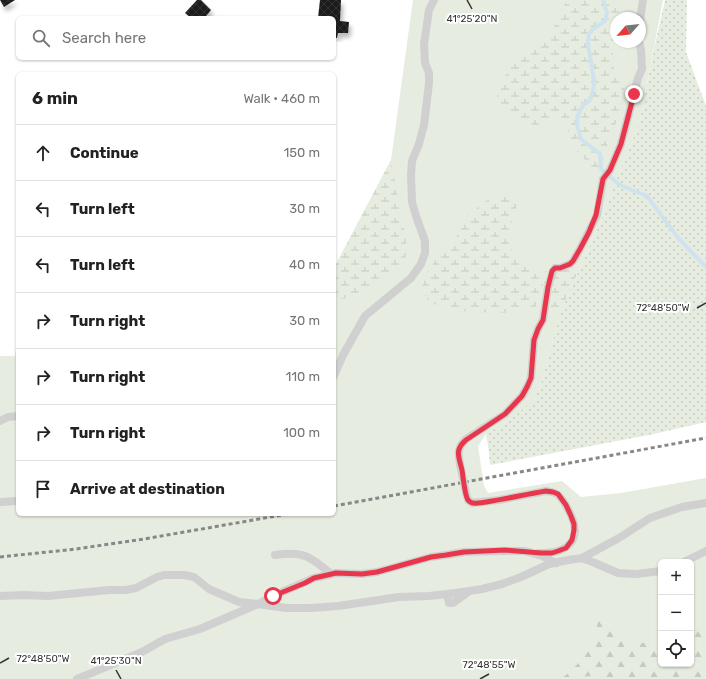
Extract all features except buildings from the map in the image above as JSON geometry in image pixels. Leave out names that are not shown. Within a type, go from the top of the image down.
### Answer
[{"type":"lane","points":[[336,371],[343,355],[365,316],[411,278],[421,264],[425,253],[425,240],[412,202],[411,175],[412,162],[424,125],[429,73],[425,63],[424,44],[429,10],[434,0]]},
{"type":"lane","points":[[641,12],[643,0]]},
{"type":"lane","points":[[77,679],[142,652],[165,639],[200,629],[314,578],[336,573],[362,574],[377,572],[431,557],[464,552],[505,550],[552,553],[566,548],[572,540],[574,530],[571,516],[566,505],[558,494],[546,491],[499,500],[472,503],[467,497],[458,454],[459,447],[466,440],[505,414],[522,396],[527,387],[531,378],[534,340],[543,320],[552,271],[555,268],[560,268],[570,264],[573,261],[596,215],[603,179],[610,170],[621,144],[638,78],[642,69],[641,48]]},
{"type":"lane","points":[[0,421],[16,416]]},
{"type":"lane","points":[[0,502],[16,501]]},
{"type":"lane","points":[[0,596],[48,596],[109,590],[126,590],[136,588],[164,575],[184,575],[194,578],[209,589],[238,602],[286,608],[338,606],[399,597],[447,594],[482,589],[502,584],[521,577],[545,565],[582,558],[619,538],[650,518],[682,508],[706,503]]},
{"type":"lane","points":[[690,559],[706,551]]},
{"type":"lane","points":[[531,552],[556,563]]},
{"type":"lane","points":[[275,555],[297,554],[307,556],[331,574]]},
{"type":"lane","points":[[582,558],[618,573],[636,574],[658,571]]},
{"type":"green space","points":[[413,0],[663,0],[639,125],[604,214],[562,309],[541,384],[535,400],[510,420],[486,434],[478,446],[484,486],[488,493],[562,481],[581,497],[621,493],[706,478],[706,679],[0,679],[0,356],[15,356],[16,349],[16,516],[336,516],[336,264],[391,160]]},
{"type":"green space","points":[[566,0],[620,0],[621,4],[622,12],[610,12],[610,48],[614,48],[612,57],[614,69],[622,79],[624,89],[620,112],[606,148],[601,169],[592,167],[577,151],[561,116],[551,118],[537,127],[506,113],[500,106],[497,96],[499,87],[514,60],[523,51],[549,36],[563,11]]},
{"type":"green space","points":[[665,0],[687,0],[686,52],[706,106],[706,422],[649,435],[490,465],[486,434],[510,420],[535,399],[541,384],[562,309],[604,214],[639,125]]},
{"type":"green space","points":[[391,160],[406,239],[407,251],[403,265],[395,273],[379,284],[343,299],[336,299],[336,264]]},
{"type":"green space","points":[[499,196],[514,198],[517,203],[508,240],[516,257],[526,265],[542,273],[547,271],[547,278],[555,280],[556,270],[579,269],[562,309],[548,309],[553,285],[544,283],[535,308],[502,313],[457,311],[430,303],[422,291],[423,280],[436,259],[453,244],[464,219],[485,201]]},
{"type":"green space","points":[[599,620],[616,625],[631,638],[643,643],[658,640],[658,667],[694,667],[694,630],[706,628],[706,679],[623,679],[591,676],[561,679],[572,670],[588,652]]},
{"type":"waterway","points":[[603,0],[607,13],[605,21],[593,29],[589,34],[588,42],[594,84],[589,101],[583,105],[578,115],[577,124],[581,139],[600,154],[601,169],[620,185],[647,196],[679,239],[706,267]]},
{"type":"railway","points":[[336,506],[706,438]]},
{"type":"railway","points":[[0,557],[76,549],[144,539],[276,516]]},
{"type":"route","points":[[273,596],[314,578],[336,573],[362,574],[377,572],[431,557],[464,552],[505,550],[552,553],[566,548],[570,544],[574,535],[574,524],[566,505],[558,494],[546,491],[499,500],[477,503],[470,502],[466,493],[458,450],[462,443],[505,414],[522,396],[527,387],[531,378],[534,340],[543,320],[552,271],[555,268],[560,268],[570,264],[573,261],[589,232],[596,215],[603,179],[610,170],[621,144],[634,94]]}]
